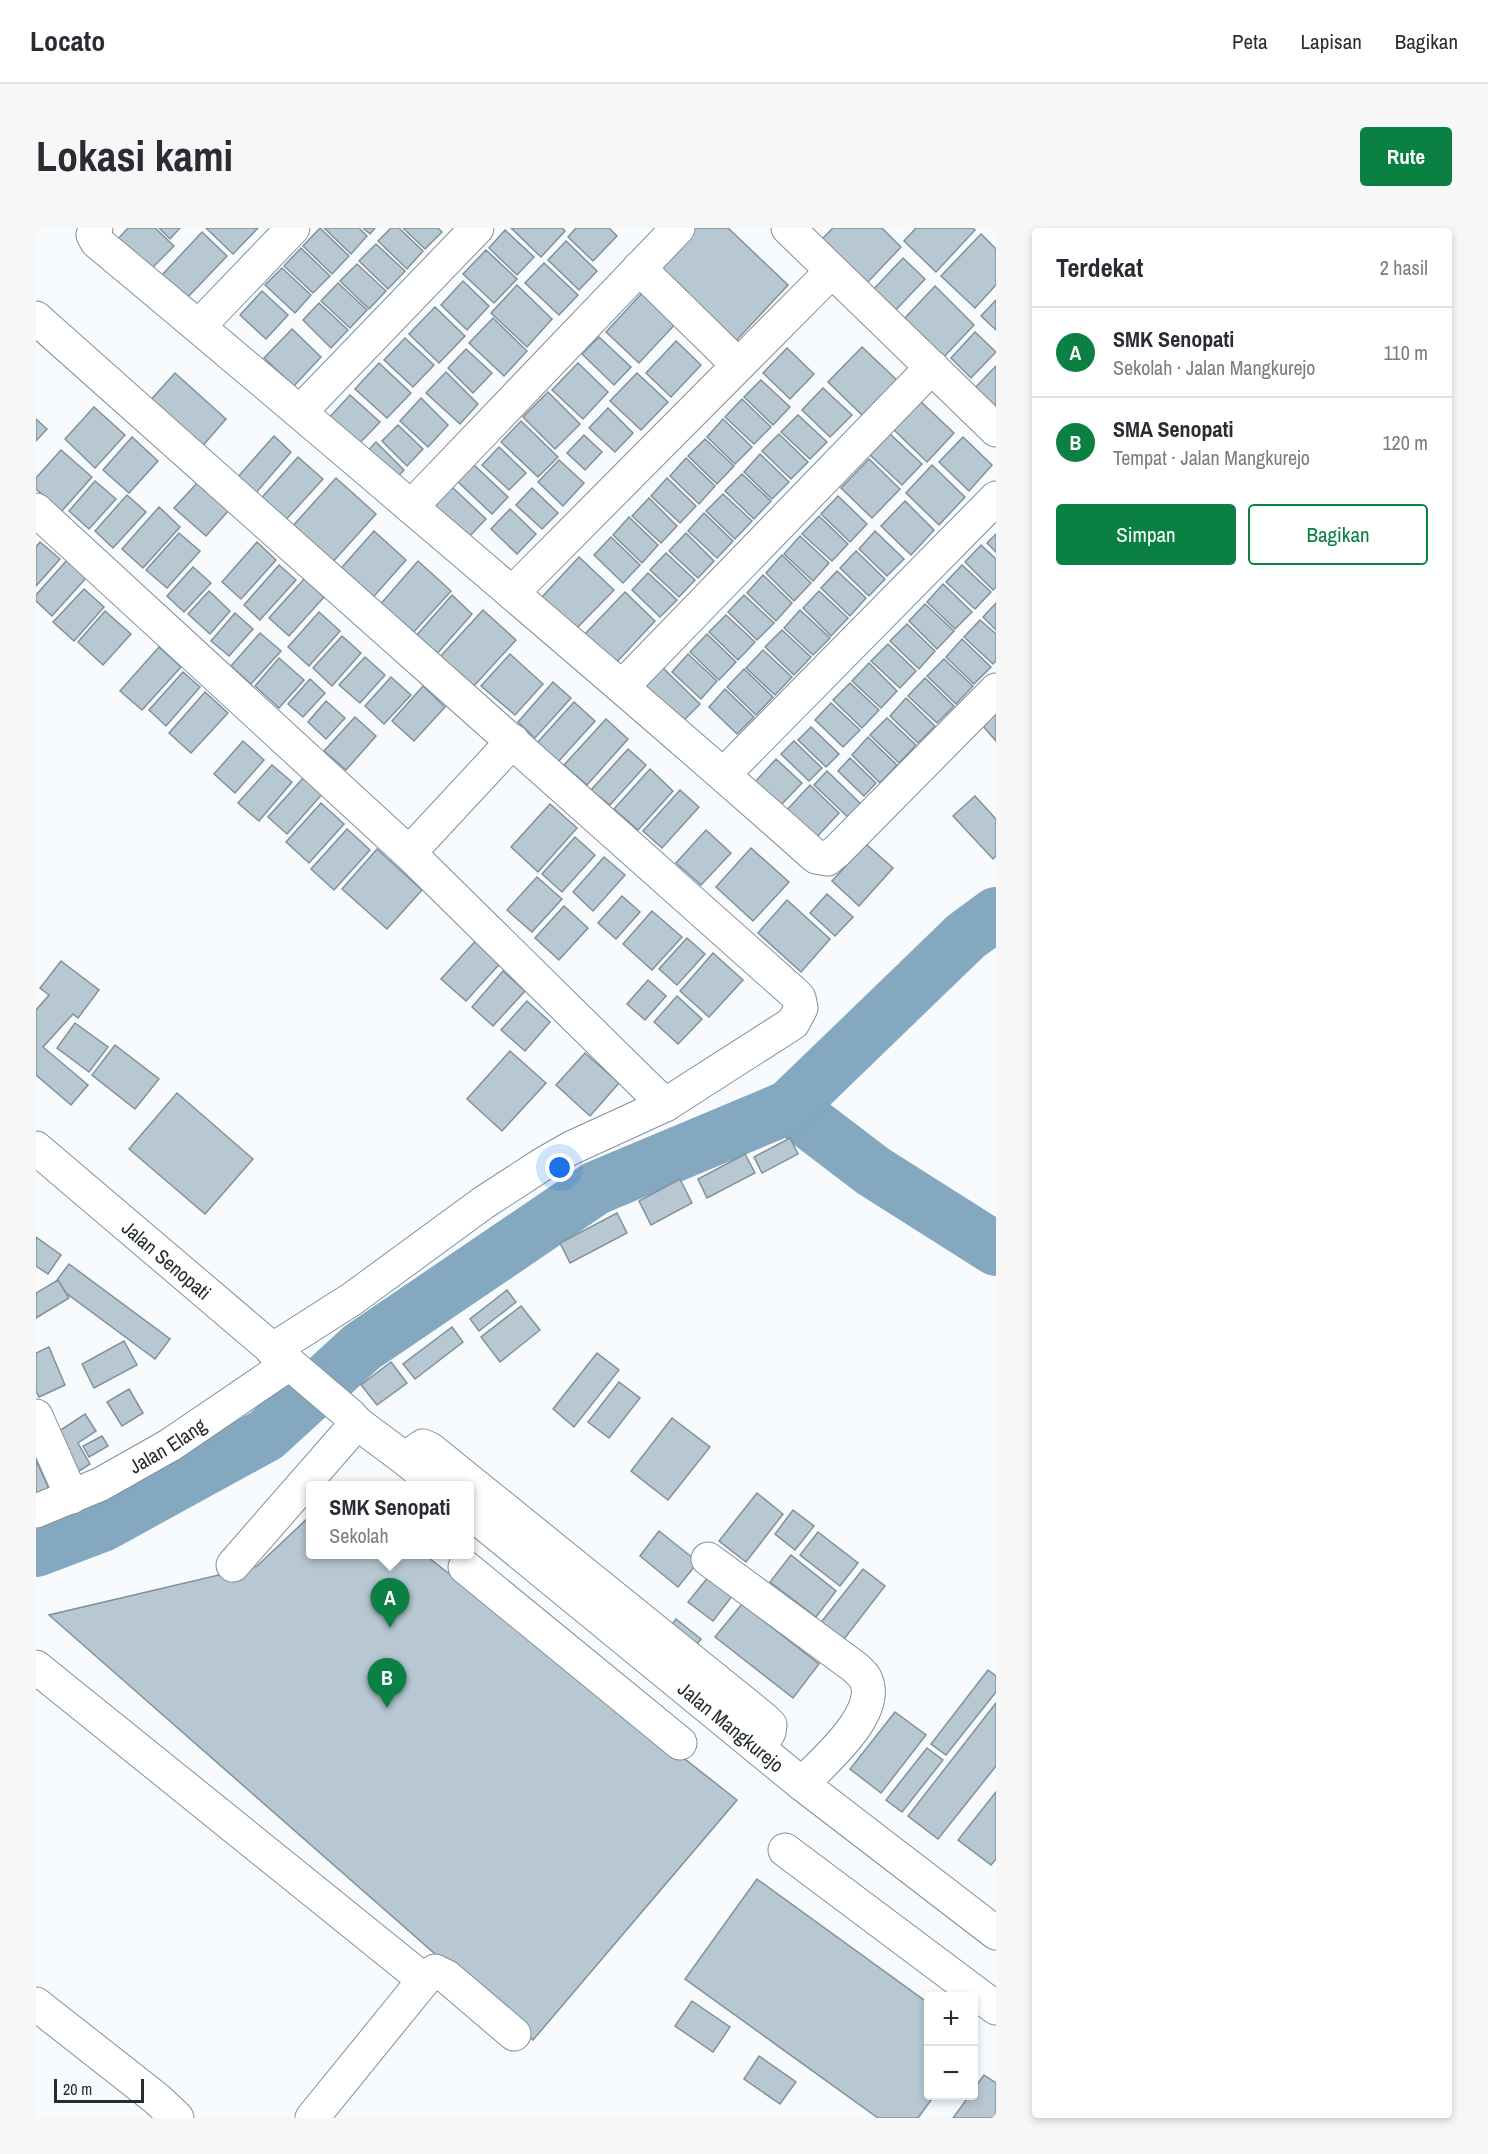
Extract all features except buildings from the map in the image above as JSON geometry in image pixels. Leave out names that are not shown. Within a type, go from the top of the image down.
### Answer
[{"type":"street","points":[[96,228],[93,235],[97,242],[199,326],[724,774],[816,856],[827,859],[837,851],[996,690]]},
{"type":"street","points":[[199,326],[292,228]]},
{"type":"street","points":[[300,412],[477,228]]},
{"type":"street","points":[[411,507],[678,228]]},
{"type":"street","points":[[792,229],[832,271],[996,430]]},
{"type":"street","points":[[639,268],[738,365]]},
{"type":"street","points":[[512,593],[832,271]]},
{"type":"street","points":[[36,318],[513,741],[409,853]]},
{"type":"street","points":[[622,687],[932,367]]},
{"type":"street","points":[[724,774],[996,498]]},
{"type":"street","points":[[36,510],[409,853],[665,1105]]},
{"type":"street","name":"Jalan Elang","points":[[36,1511],[101,1484],[170,1445],[286,1362],[352,1299],[483,1203],[571,1148],[665,1105],[793,1023],[801,1008],[799,998],[513,741]]},
{"type":"street","name":"Jalan Senopati","points":[[36,1148],[286,1362]]},
{"type":"street","points":[[286,1362],[353,1419],[433,1481]]},
{"type":"street","points":[[36,1416],[72,1497]]},
{"type":"street","points":[[234,1565],[353,1419]]},
{"type":"street","points":[[408,1461],[423,1446],[430,1449],[462,1481]]},
{"type":"street","points":[[474,1493],[520,1538],[638,1634]]},
{"type":"street","name":"Jalan Mangkurejo","points":[[474,1514],[520,1538],[540,1572],[638,1634],[759,1749],[996,1933]]},
{"type":"street","points":[[708,1559],[856,1668],[865,1678],[868,1689],[860,1722],[802,1784]]},
{"type":"street","points":[[465,1567],[680,1743]]},
{"type":"street","points":[[512,1605],[540,1572]]},
{"type":"street","points":[[36,1667],[424,1980]]},
{"type":"street","points":[[785,1851],[996,2008]]},
{"type":"street","points":[[312,2118],[424,1980],[435,1971],[447,1977],[514,2034]]},
{"type":"street","points":[[36,2004],[157,2099],[177,2118]]},
{"type":"waterway","points":[[36,1550],[102,1525],[266,1435],[362,1347],[596,1188],[789,1107],[966,936],[996,914]]},
{"type":"waterway","points":[[789,1107],[873,1171],[996,1249]]},
{"type":"place","name":"SMK Senopati","points":[[390,1628]]},
{"type":"place","name":"SMA Senopati","points":[[387,1708]]}]
